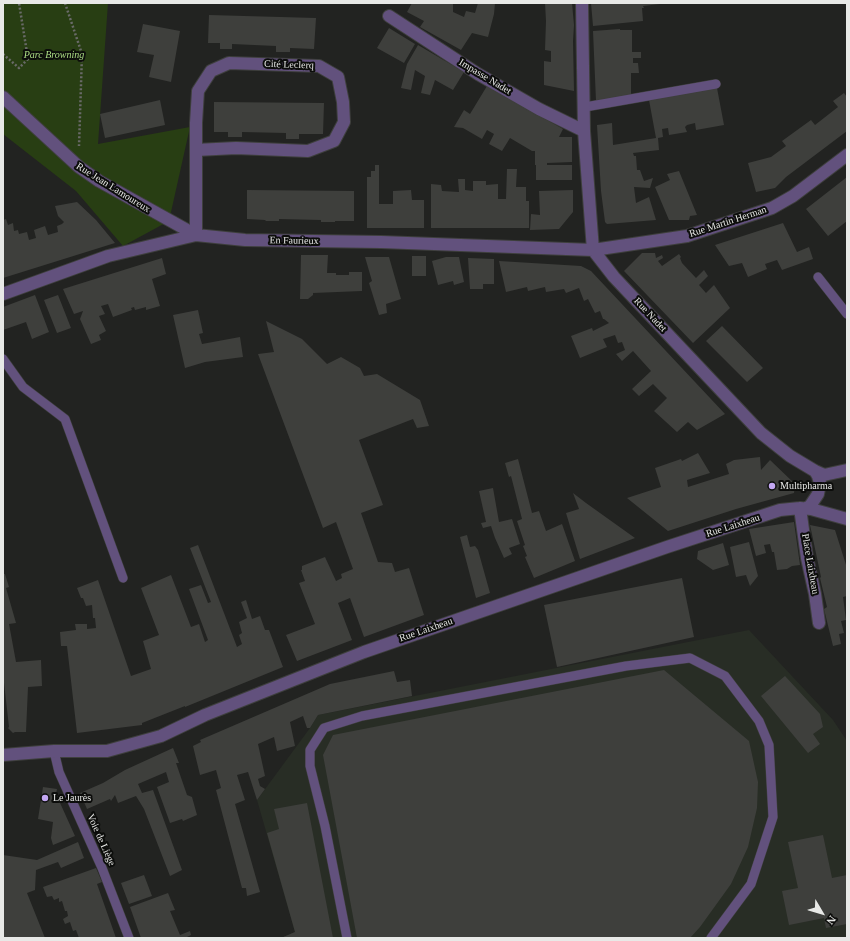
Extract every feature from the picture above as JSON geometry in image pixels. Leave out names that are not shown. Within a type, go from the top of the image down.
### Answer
[{"type":"street","points":[[582,3],[584,131],[593,250]]},
{"type":"street","name":"Impasse Nadet","points":[[389,16],[478,74],[539,110],[584,131]]},
{"type":"street","name":"Cité Leclerq","points":[[196,150],[236,148],[308,151],[334,141],[344,122],[343,102],[338,77],[319,66],[229,63],[211,71],[198,91],[196,150],[196,236]]},
{"type":"street","name":"Rue Jean Lamoureux","points":[[3,97],[79,168],[105,185],[196,236]]},
{"type":"street","name":"Rue Martin Herman","points":[[593,250],[687,236],[772,208],[793,196],[847,155]]},
{"type":"street","name":"En Faurieux","points":[[3,294],[108,256],[196,236],[245,240],[381,242],[593,250]]},
{"type":"street","name":"Rue Nadet","points":[[593,250],[614,277],[760,433],[790,456],[816,471]]},
{"type":"street","points":[[816,471],[824,475],[847,470]]},
{"type":"street","points":[[803,508],[810,506],[818,494],[820,483],[816,471]]},
{"type":"street","points":[[803,508],[847,519]]},
{"type":"street","name":"Place Laixheau","points":[[803,508],[808,558],[819,623]]},
{"type":"street","name":"Rue Laixheau","points":[[3,755],[54,751],[107,751],[161,736],[204,715],[364,652],[667,547],[780,510],[803,508]]},
{"type":"lane","points":[[584,107],[716,84]]},
{"type":"lane","points":[[818,277],[847,314]]},
{"type":"lane","points":[[3,361],[23,387],[64,419],[123,578]]},
{"type":"lane","points":[[347,938],[325,826],[310,766],[310,750],[324,728],[362,716],[626,666],[690,658],[725,676],[759,721],[769,745],[772,816],[751,884],[711,938]]},
{"type":"lane","name":"Voie de Liège","points":[[54,751],[58,772],[102,868],[129,938]]},
{"type":"path","points":[[3,54],[20,68],[28,58],[19,3]]},
{"type":"path","points":[[64,3],[82,54],[79,168]]},
{"type":"shaded area","points":[[749,630],[833,720],[847,741],[847,938],[281,938],[295,932],[257,800],[318,715]]},
{"type":"green space","name":"Parc Browning","points":[[3,3],[108,3],[98,144],[190,127],[169,221],[123,246],[76,191],[3,134]]},
{"type":"building","points":[[412,3],[453,3],[453,12],[464,17],[466,11],[475,13],[478,3],[495,3],[494,14],[488,37],[472,33],[461,50],[420,27],[424,21],[407,12]]},
{"type":"building","points":[[545,3],[572,3],[574,25],[574,91],[544,85],[544,61],[551,62],[551,51],[545,50]]},
{"type":"building","points":[[591,3],[660,4],[643,6],[643,21],[593,26]]},
{"type":"building","points":[[209,15],[316,18],[314,49],[290,48],[290,52],[276,52],[276,46],[232,44],[232,49],[220,49],[220,43],[208,43]]},
{"type":"building","points":[[143,24],[180,31],[171,82],[149,77],[154,55],[137,52]]},
{"type":"building","points":[[389,28],[415,44],[404,63],[377,48]]},
{"type":"building","points":[[620,29],[632,30],[632,52],[641,52],[641,58],[633,58],[633,63],[638,63],[639,73],[631,73],[631,95],[596,101],[593,31]]},
{"type":"building","points":[[418,45],[464,72],[453,90],[435,80],[430,95],[421,93],[425,76],[415,70],[411,90],[401,88],[407,64]]},
{"type":"building","points":[[487,86],[563,129],[559,137],[572,137],[572,162],[547,163],[547,165],[572,165],[572,180],[536,180],[535,151],[532,151],[510,138],[502,151],[489,144],[494,134],[487,130],[482,139],[463,128],[454,127],[464,110],[470,114]]},
{"type":"building","points":[[717,88],[724,125],[696,130],[695,123],[685,127],[687,132],[669,135],[668,128],[662,129],[663,137],[658,138],[659,150],[633,153],[634,156],[636,156],[637,170],[640,170],[644,181],[653,178],[650,188],[634,187],[636,203],[649,197],[656,220],[607,224],[605,222],[601,191],[597,125],[612,123],[613,145],[656,138],[649,100]]},
{"type":"building","points":[[844,93],[847,97],[847,131],[786,177],[775,188],[756,192],[748,163],[771,157],[786,146],[782,141],[811,120],[815,125],[838,107],[833,101]]},
{"type":"building","points":[[160,100],[165,125],[105,138],[100,114]]},
{"type":"building","points":[[214,102],[324,103],[323,134],[299,134],[299,139],[286,139],[286,133],[242,132],[242,137],[228,137],[228,132],[214,132]]},
{"type":"building","points":[[375,165],[379,165],[379,204],[393,204],[393,191],[411,190],[412,200],[424,200],[424,228],[367,228],[367,177],[371,177],[371,171],[375,171]]},
{"type":"building","points":[[507,169],[517,169],[516,187],[526,187],[526,201],[529,201],[529,228],[431,228],[431,184],[441,185],[442,191],[459,192],[458,179],[465,179],[465,190],[473,191],[473,181],[486,181],[486,185],[498,184],[498,199],[506,199]]},
{"type":"building","points":[[679,171],[697,215],[690,216],[689,220],[669,220],[655,187],[670,180],[667,174]]},
{"type":"building","points":[[847,177],[847,221],[828,236],[806,209]]},
{"type":"building","points":[[247,190],[354,191],[354,221],[321,222],[321,220],[279,219],[279,221],[266,221],[247,219]]},
{"type":"building","points":[[573,190],[573,212],[559,229],[530,230],[531,214],[540,215],[539,191]]},
{"type":"building","points":[[77,202],[96,220],[115,243],[3,278],[3,220],[6,219],[8,225],[13,223],[14,231],[18,230],[19,234],[27,232],[29,240],[36,238],[34,230],[45,226],[48,235],[58,232],[57,226],[64,222],[58,216],[55,206]]},
{"type":"building","points":[[783,223],[797,252],[809,247],[813,259],[782,270],[777,260],[765,264],[767,269],[748,277],[742,263],[729,266],[715,245]]},
{"type":"building","points":[[642,253],[655,253],[656,258],[662,255],[663,258],[658,261],[662,266],[679,254],[682,263],[696,278],[704,270],[708,276],[699,285],[706,293],[714,285],[730,308],[693,343],[624,271]]},
{"type":"building","points":[[301,255],[328,255],[327,273],[349,275],[349,272],[362,272],[362,291],[313,293],[313,295],[308,299],[300,299]]},
{"type":"building","points":[[412,256],[426,256],[426,276],[412,276]]},
{"type":"building","points":[[365,257],[389,257],[401,299],[386,304],[387,313],[379,315],[369,283],[372,281]]},
{"type":"building","points":[[446,257],[459,257],[464,282],[454,285],[453,281],[438,285],[432,261]]},
{"type":"building","points":[[162,258],[166,274],[152,279],[160,306],[146,310],[146,307],[135,310],[134,307],[131,308],[132,310],[113,317],[108,304],[101,306],[105,314],[99,316],[106,331],[99,335],[101,340],[91,344],[80,319],[83,311],[74,314],[63,289]]},
{"type":"building","points":[[468,258],[494,259],[494,284],[483,284],[483,289],[470,289]]},
{"type":"building","points":[[499,261],[581,266],[591,271],[725,414],[697,430],[688,422],[677,432],[654,411],[667,398],[653,384],[639,396],[632,389],[651,371],[633,351],[622,361],[616,354],[625,350],[622,342],[618,343],[615,335],[603,339],[607,347],[580,358],[571,336],[592,328],[593,331],[609,323],[603,319],[600,311],[595,313],[588,299],[584,301],[579,288],[566,293],[564,289],[546,292],[545,287],[528,291],[527,287],[506,292]]},
{"type":"building","points":[[35,295],[49,332],[32,339],[26,322],[3,330],[3,307]]},
{"type":"building","points":[[58,295],[71,328],[57,333],[44,300]]},
{"type":"building","points":[[198,310],[203,333],[199,334],[202,344],[240,337],[243,357],[205,362],[185,368],[173,315]]},
{"type":"building","points":[[266,321],[302,339],[327,364],[341,357],[360,368],[364,376],[377,374],[420,400],[429,426],[417,428],[413,419],[359,440],[383,505],[361,513],[378,562],[392,563],[395,572],[409,568],[424,615],[364,637],[350,598],[338,603],[352,640],[297,661],[286,635],[315,624],[299,583],[305,581],[301,570],[302,566],[325,557],[336,581],[342,578],[341,574],[353,569],[336,522],[323,528],[258,354],[274,352]]},
{"type":"building","points":[[722,326],[763,368],[747,382],[706,341]]},
{"type":"building","points":[[698,453],[710,473],[687,480],[688,487],[729,474],[726,464],[734,460],[760,457],[761,470],[770,460],[795,484],[794,493],[736,509],[668,531],[627,498],[661,487],[655,468],[681,459],[682,461]]},
{"type":"building","points":[[518,459],[532,513],[539,511],[546,531],[562,524],[575,561],[534,578],[525,557],[527,556],[523,546],[525,545],[517,521],[522,519],[511,476],[509,477],[505,463]]},
{"type":"building","points":[[493,488],[499,522],[512,519],[520,544],[509,548],[512,554],[504,558],[491,526],[483,528],[481,523],[486,522],[479,491]]},
{"type":"building","points":[[573,493],[635,538],[580,559],[566,513],[579,509]]},
{"type":"building","points":[[794,522],[800,565],[777,570],[774,552],[772,552],[770,544],[764,545],[766,553],[756,556],[749,529]]},
{"type":"building","points":[[810,525],[835,530],[847,568],[847,596],[843,597],[846,620],[841,621],[844,633],[839,634],[841,644],[833,646],[824,609],[827,607]]},
{"type":"building","points":[[467,535],[470,547],[475,546],[478,550],[490,593],[476,598],[460,537]]},
{"type":"building","points":[[749,542],[758,576],[750,586],[746,575],[736,577],[730,547]]},
{"type":"building","points":[[723,543],[729,565],[713,570],[697,559],[698,551]]},
{"type":"building","points":[[198,545],[237,647],[242,644],[239,635],[242,633],[239,622],[247,618],[241,602],[246,600],[252,619],[260,616],[265,630],[269,630],[283,667],[142,723],[142,725],[77,733],[67,646],[61,646],[60,632],[76,630],[75,624],[87,624],[87,629],[96,628],[95,618],[93,618],[92,605],[86,606],[77,588],[98,580],[131,676],[151,669],[143,641],[159,635],[141,588],[171,575],[191,627],[199,624],[205,642],[208,640],[189,589],[201,585],[208,603],[211,602],[190,548]]},
{"type":"building","points":[[3,574],[5,574],[9,587],[6,588],[16,623],[9,624],[16,662],[41,660],[42,686],[28,687],[26,732],[13,733],[8,728],[3,674]]},
{"type":"building","points":[[682,578],[694,637],[557,667],[544,605]]},
{"type":"building","points":[[664,670],[749,741],[758,782],[757,808],[748,847],[731,884],[700,927],[690,938],[357,938],[323,755],[333,735]]},
{"type":"building","points":[[394,671],[397,682],[410,680],[412,696],[318,715],[310,728],[307,728],[303,716],[290,722],[295,746],[277,751],[274,737],[258,744],[265,776],[258,779],[260,786],[265,789],[257,800],[248,772],[237,775],[245,800],[235,804],[260,892],[247,896],[246,888],[242,888],[216,790],[221,788],[216,770],[200,775],[193,746],[201,742],[200,740],[330,684]]},
{"type":"building","points":[[785,676],[820,714],[823,727],[813,734],[820,744],[808,753],[761,696]]},
{"type":"building","points":[[173,748],[179,763],[176,763],[187,795],[192,797],[197,815],[183,821],[182,819],[170,823],[157,787],[169,782],[166,772],[138,784],[142,793],[153,790],[182,870],[170,876],[144,809],[136,796],[118,803],[115,795],[111,801],[110,799],[87,809],[80,793]]},
{"type":"building","points":[[43,787],[57,789],[56,794],[75,836],[53,845],[51,838],[53,822],[38,819]]},
{"type":"building","points":[[307,803],[333,938],[281,938],[295,932],[267,833],[279,829],[274,809]]},
{"type":"building","points":[[823,835],[832,878],[847,875],[847,924],[826,928],[824,918],[789,925],[782,891],[798,888],[788,842]]},
{"type":"building","points":[[78,842],[84,858],[61,868],[58,862],[36,870],[35,890],[27,893],[45,938],[3,938],[3,855],[37,860]]},
{"type":"building","points":[[96,868],[102,882],[97,884],[116,938],[79,938],[76,930],[73,931],[70,922],[65,924],[63,919],[68,916],[62,901],[59,902],[59,898],[54,900],[52,896],[47,897],[43,887]]},
{"type":"building","points":[[144,875],[152,896],[129,904],[121,883]]},
{"type":"building","points":[[168,893],[175,910],[170,911],[180,935],[190,931],[191,935],[185,938],[141,938],[130,907]]},
{"type":"place","name":"Multipharma","points":[[772,486]]},
{"type":"place","name":"Le Jaurès","points":[[45,798]]}]
